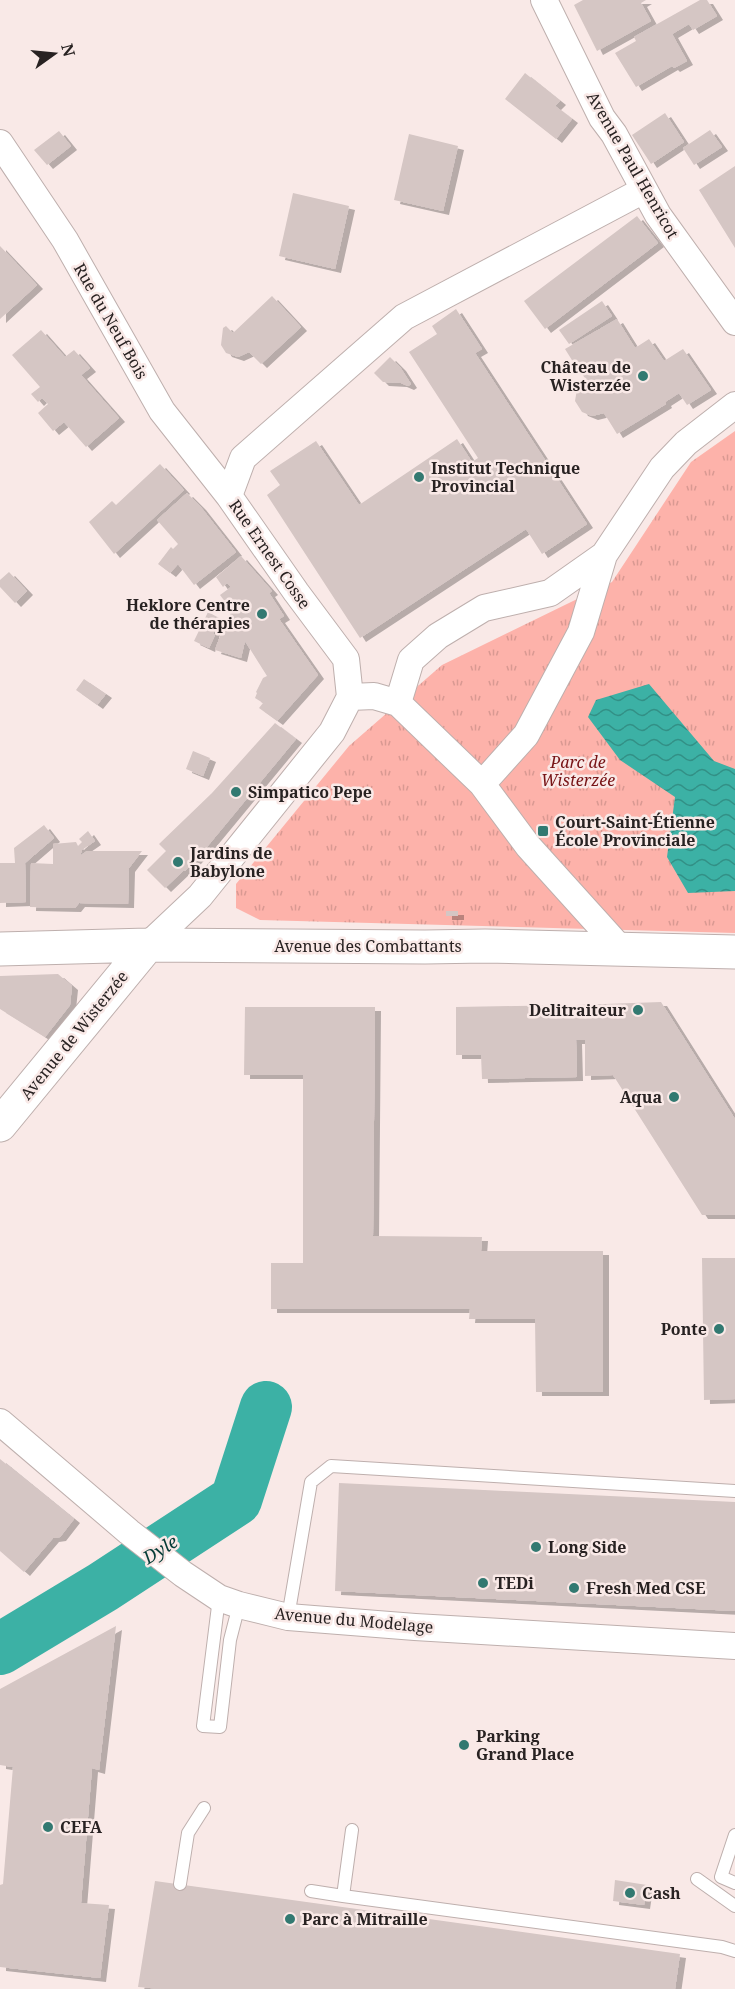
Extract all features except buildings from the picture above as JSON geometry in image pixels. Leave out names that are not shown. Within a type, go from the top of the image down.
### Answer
[{"type":"main road","name":"Avenue des Combattants","points":[[0,949],[148,945],[485,946],[735,952]]},
{"type":"main road","name":"Avenue de Wisterzée","points":[[0,1125],[148,945]]},
{"type":"street","name":"Avenue Paul Henricot","points":[[544,0],[602,118],[614,134],[658,215],[735,322]]},
{"type":"street","name":"Rue du Neuf Bois","points":[[0,143],[65,240],[162,411],[229,496]]},
{"type":"street","name":"Rue Ernest Cosse","points":[[350,697],[346,660],[229,496],[243,458],[404,317],[644,190]]},
{"type":"street","points":[[482,784],[526,735],[581,632],[604,555],[662,468],[686,443],[735,405]]},
{"type":"street","points":[[398,704],[411,660],[438,636],[484,608],[550,593],[604,555]]},
{"type":"street","points":[[148,945],[200,896],[332,732],[350,697],[374,696],[398,704],[482,784],[528,846],[621,949]]},
{"type":"street","name":"Avenue du Modelage","points":[[0,1422],[129,1532],[183,1574],[229,1601],[288,1617],[735,1646]]},
{"type":"lane","points":[[288,1617],[311,1482],[331,1466],[735,1491]]},
{"type":"lane","points":[[229,1601],[230,1640],[220,1727],[203,1726],[229,1601]]},
{"type":"lane","points":[[180,1884],[188,1833],[204,1808]]},
{"type":"lane","points":[[343,1896],[352,1830]]},
{"type":"lane","points":[[735,1835],[721,1877],[735,1883]]},
{"type":"lane","points":[[697,1878],[735,1906]]},
{"type":"lane","points":[[310,1891],[735,1951]]},
{"type":"green space","name":"Parc de Wisterzée","points":[[735,431],[735,933],[260,920],[236,908],[236,884],[349,746],[442,665],[612,582],[691,462]]},
{"type":"water","points":[[649,684],[714,761],[735,769],[735,891],[688,893],[667,857],[675,797],[620,760],[588,717],[596,700]]},
{"type":"waterway","name":"Dyle","points":[[0,1649],[103,1587],[236,1500],[266,1407]]},
{"type":"place","name":"Château de Wisterzée","points":[[643,376]]},
{"type":"place","name":"Institut Technique Provincial","points":[[419,477]]},
{"type":"place","name":"Heklore Centre de thérapies","points":[[262,614]]},
{"type":"place","name":"Simpatico Pepe","points":[[236,792]]},
{"type":"place","name":"Court-Saint-Étienne École Provinciale","points":[[543,831]]},
{"type":"place","name":"Jardins de Babylone","points":[[178,862]]},
{"type":"place","name":"Delitraiteur","points":[[638,1010]]},
{"type":"place","name":"Aqua","points":[[674,1097]]},
{"type":"place","name":"Ponte","points":[[719,1329]]},
{"type":"place","name":"Long Side","points":[[536,1547]]},
{"type":"place","name":"TEDi","points":[[483,1583]]},
{"type":"place","name":"Fresh Med CSE","points":[[574,1588]]},
{"type":"place","name":"Parking Grand Place","points":[[464,1745]]},
{"type":"place","name":"CEFA","points":[[48,1827]]},
{"type":"place","name":"Cash","points":[[630,1893]]},
{"type":"place","name":"Parc à Mitraille","points":[[290,1919]]}]
